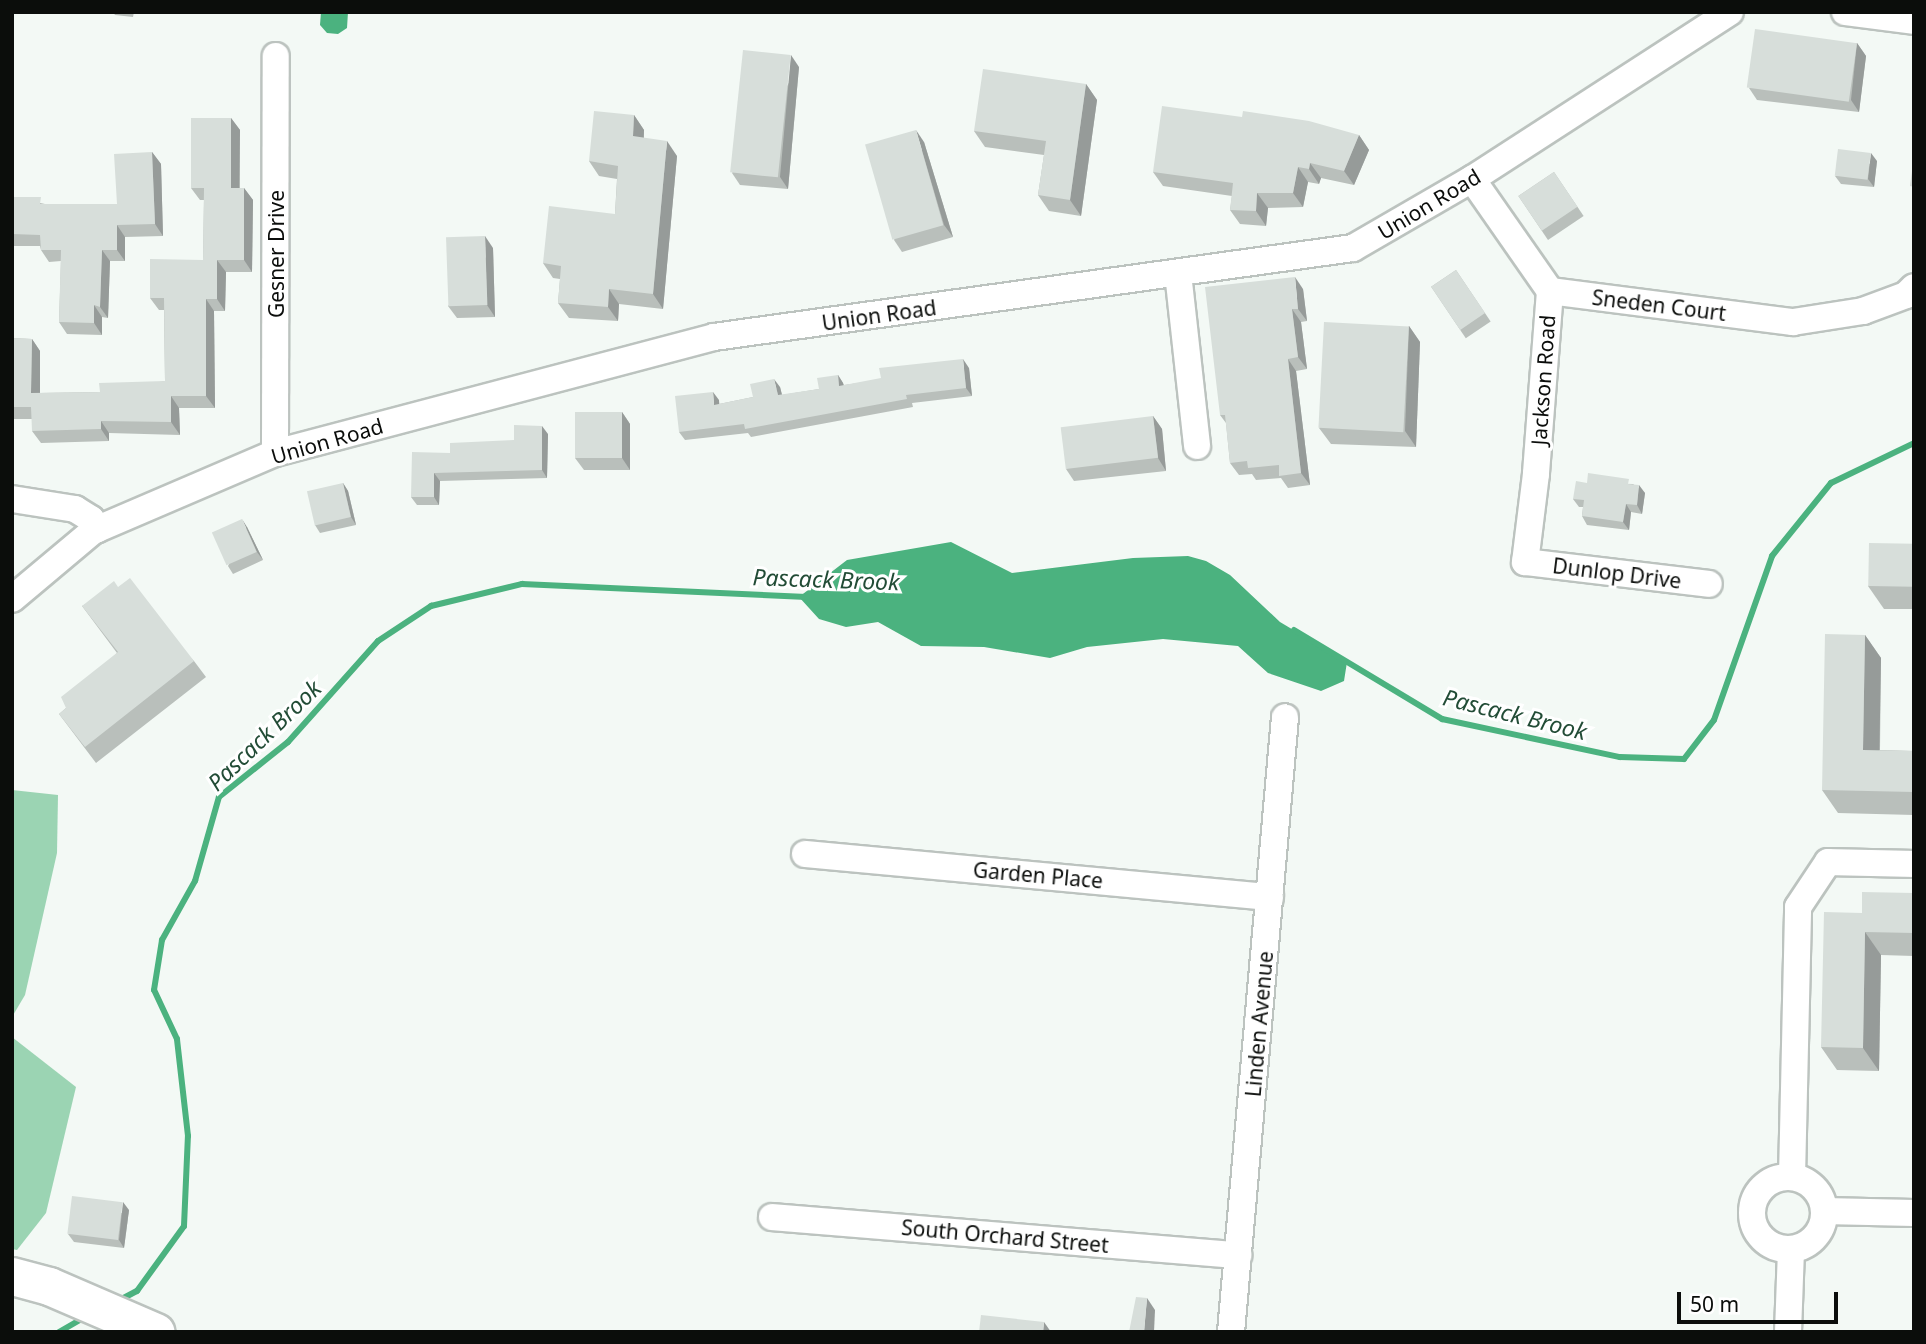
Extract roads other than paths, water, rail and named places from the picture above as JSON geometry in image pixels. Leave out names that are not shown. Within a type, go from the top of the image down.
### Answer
[{"type":"main road","points":[[12,1276],[50,1286],[126,1321]]},
{"type":"street","name":"Union Road","points":[[12,599],[97,529],[275,453],[714,337],[1353,248],[1472,179],[1730,12]]},
{"type":"street","points":[[1845,12],[1914,21]]},
{"type":"street","name":"Gesner Drive","points":[[275,453],[276,56]]},
{"type":"street","name":"Jackson Road","points":[[1472,179],[1550,292],[1536,474],[1525,562]]},
{"type":"street","points":[[1178,273],[1198,446]]},
{"type":"street","name":"Sneden Court","points":[[1550,292],[1793,322],[1863,311],[1906,295],[1914,287]]},
{"type":"street","points":[[12,499],[75,509],[91,519],[97,529]]},
{"type":"street","name":"Dunlop Drive","points":[[1525,562],[1709,584]]},
{"type":"street","name":"Linden Avenue","points":[[1231,1332],[1284,716]]},
{"type":"street","name":"Garden Place","points":[[805,854],[1270,897]]},
{"type":"street","points":[[1791,1177],[1798,907],[1828,862],[1914,864]]},
{"type":"street","points":[[1791,1177],[1814,1188],[1824,1211],[1817,1235],[1808,1244],[1791,1250],[1772,1247],[1762,1240],[1751,1220],[1754,1198],[1760,1188],[1769,1181],[1791,1177]]},
{"type":"street","points":[[1824,1211],[1914,1213]]},
{"type":"street","name":"South Orchard Street","points":[[772,1217],[1238,1255]]},
{"type":"street","points":[[1788,1332],[1791,1250]]},
{"type":"water","points":[[321,12],[348,12],[347,28],[338,34],[327,33],[320,25]]},
{"type":"water","points":[[951,542],[1012,573],[1133,558],[1188,556],[1206,561],[1230,575],[1280,622],[1347,662],[1344,681],[1321,691],[1268,673],[1238,646],[1163,639],[1087,647],[1050,658],[984,647],[921,646],[878,622],[846,627],[819,619],[799,597],[847,560]]},
{"type":"waterway","name":"Pascack Brook","points":[[1294,630],[1442,719],[1620,757],[1684,759],[1714,720],[1772,556],[1831,483],[1914,443]]},
{"type":"waterway","name":"Pascack Brook","points":[[116,1302],[137,1291],[184,1226],[188,1136],[177,1039],[154,990],[162,940],[195,881],[219,797],[288,742],[378,641],[431,606],[522,584],[807,597]]},
{"type":"waterway","name":"Pascack Brook","points":[[59,1332],[87,1316]]}]
